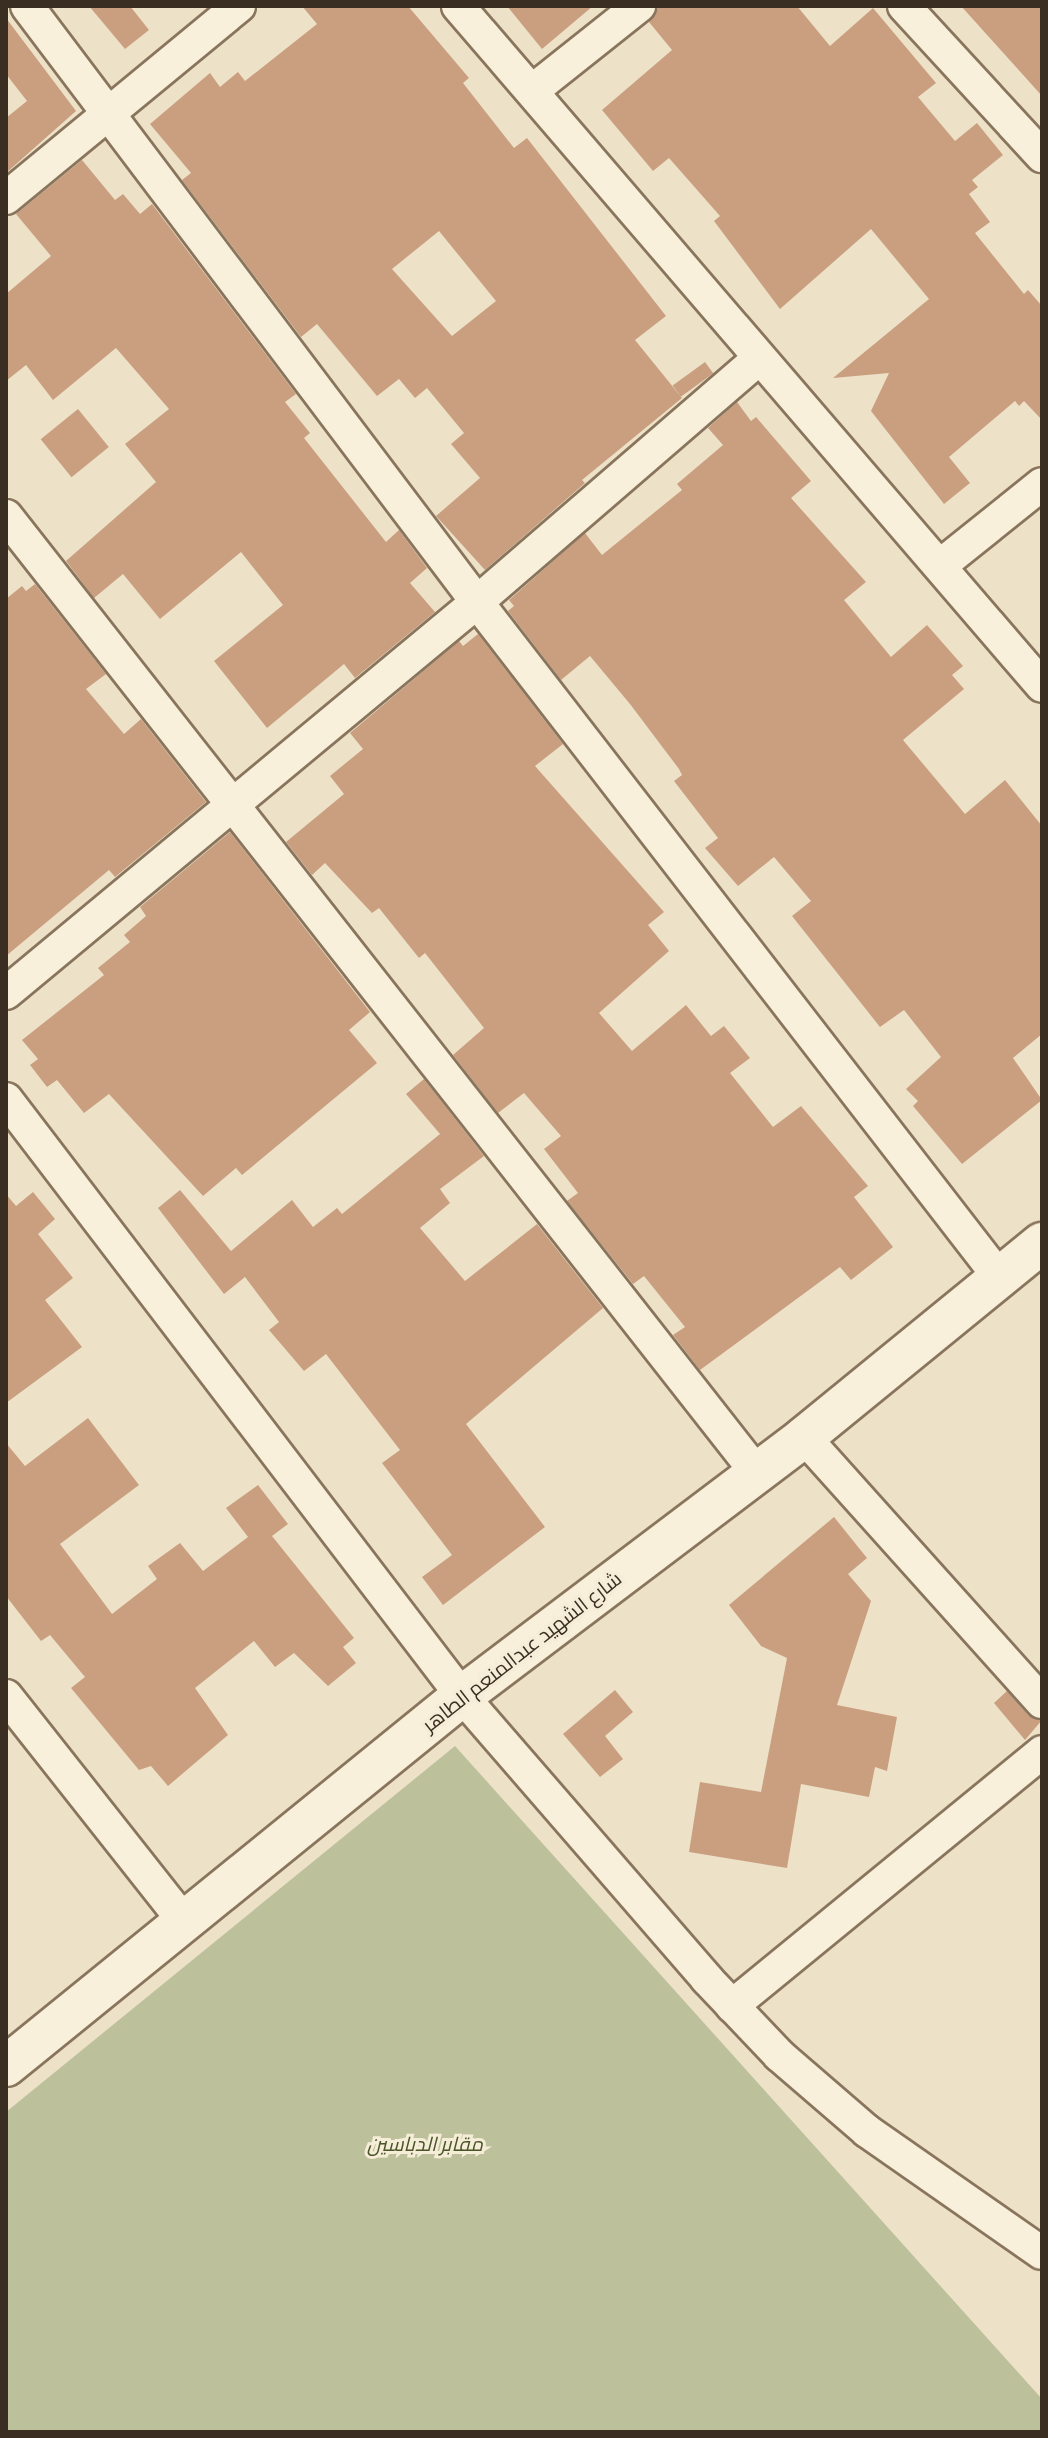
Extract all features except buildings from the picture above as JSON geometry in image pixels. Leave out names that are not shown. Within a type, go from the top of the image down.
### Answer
[{"type":"street","points":[[27,6],[114,115],[477,602],[999,1277]]},
{"type":"street","points":[[6,198],[114,115],[239,6]]},
{"type":"street","points":[[458,6],[757,360],[941,565],[1042,686]]},
{"type":"street","points":[[532,91],[639,6]]},
{"type":"street","points":[[904,6],[1042,156]]},
{"type":"street","points":[[6,993],[233,801],[477,602],[757,360]]},
{"type":"street","points":[[941,565],[1042,484]]},
{"type":"street","points":[[6,516],[233,801],[757,1473]]},
{"type":"street","points":[[6,1099],[462,1696],[732,2006],[779,2055],[867,2131],[1042,2253]]},
{"type":"street","name":"شارع الشهيد عبدالمنعم الطاهر","points":[[6,2066],[462,1696],[804,1437],[1042,1243]]},
{"type":"street","points":[[804,1437],[1042,1702]]},
{"type":"street","points":[[6,1696],[184,1921]]},
{"type":"street","points":[[732,2006],[1042,1752]]},
{"type":"green space","name":"مقابر الدباسين","points":[[455,1746],[1042,2399],[1042,2432],[6,2432],[6,2112]]}]
